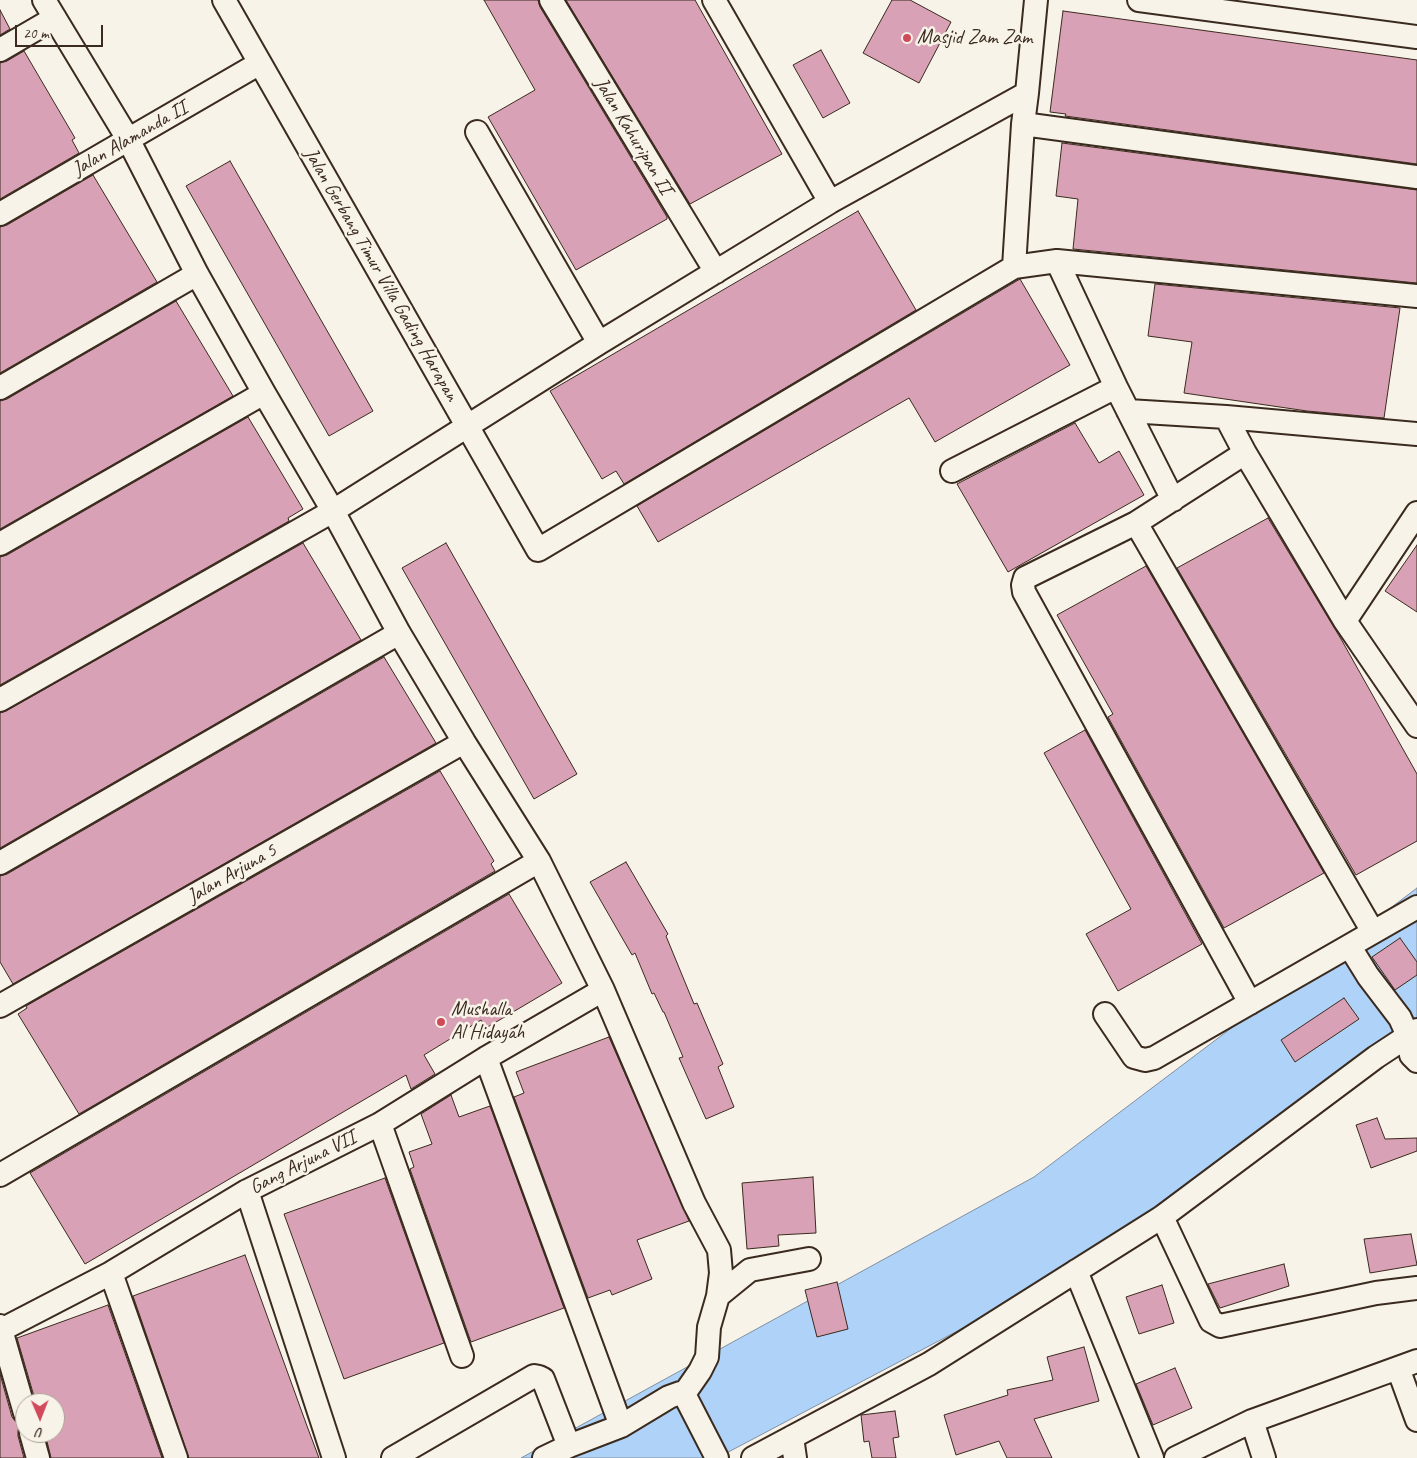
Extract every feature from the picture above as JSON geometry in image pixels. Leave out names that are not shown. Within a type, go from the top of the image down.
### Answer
[{"type":"street","name":"Jalan Gerbang Timur Villa Gading Harapan","points":[[224,0],[538,550],[1014,267]]},
{"type":"street","name":"Jalan Kahuripan II","points":[[551,0],[716,272]]},
{"type":"street","points":[[714,0],[830,202]]},
{"type":"street","points":[[1036,0],[1023,124],[1014,267],[1057,261],[1417,296]]},
{"type":"street","points":[[1139,0],[1417,37]]},
{"type":"street","points":[[0,50],[50,9],[128,139],[197,274],[333,511],[399,633],[464,742],[539,861],[603,990],[694,1203],[720,1250],[721,1273],[718,1296],[709,1327],[707,1357],[684,1394]]},
{"type":"street","name":"Jalan Alamanda II","points":[[0,214],[260,63]]},
{"type":"street","points":[[0,700],[333,511],[599,343],[830,202],[1027,93]]},
{"type":"street","points":[[1023,124],[1417,177]]},
{"type":"street","points":[[477,132],[599,343]]},
{"type":"street","points":[[1057,261],[1116,387],[1173,500]]},
{"type":"street","points":[[0,388],[197,274]]},
{"type":"street","points":[[952,471],[1116,387]]},
{"type":"street","points":[[0,544],[264,393]]},
{"type":"street","points":[[1128,411],[1226,417],[1417,434]]},
{"type":"street","points":[[1226,417],[1245,454],[1345,621],[1417,726]]},
{"type":"street","points":[[1245,454],[1136,523],[1025,578],[1023,585],[1024,592],[1250,1003]]},
{"type":"street","points":[[1345,621],[1417,513]]},
{"type":"street","points":[[1136,523],[1373,932]]},
{"type":"street","points":[[0,863],[399,633]]},
{"type":"street","name":"Jalan Arjuna 5","points":[[0,1006],[464,742]]},
{"type":"street","points":[[0,1175],[539,861]]},
{"type":"street","points":[[1105,1014],[1134,1057],[1145,1060],[1154,1058],[1417,907]]},
{"type":"street","points":[[1350,947],[1368,976],[1408,1028],[1410,1050],[1417,1061]]},
{"type":"street","name":"Gang Arjuna VII","points":[[1,1328],[111,1273],[247,1191],[380,1124],[486,1058],[603,990]]},
{"type":"street","points":[[754,1458],[794,1448],[1162,1217],[1376,1057],[1408,1028]]},
{"type":"street","points":[[486,1058],[621,1426]]},
{"type":"street","points":[[380,1124],[462,1356]]},
{"type":"street","points":[[247,1191],[334,1458]]},
{"type":"street","points":[[1162,1217],[1211,1321],[1220,1326],[1376,1293],[1417,1288]]},
{"type":"street","points":[[718,1296],[750,1270],[809,1259]]},
{"type":"street","points":[[1076,1271],[1152,1458]]},
{"type":"street","points":[[111,1273],[176,1458]]},
{"type":"street","points":[[1,1328],[19,1393]]},
{"type":"street","points":[[1176,1458],[1252,1421],[1407,1364],[1417,1420]]},
{"type":"street","points":[[394,1458],[534,1376],[539,1376],[543,1379],[569,1446]]},
{"type":"street","points":[[544,1458],[621,1426],[675,1394],[684,1394]]},
{"type":"street","points":[[684,1394],[714,1454]]},
{"type":"street","points":[[1252,1421],[1264,1458]]},
{"type":"street","points":[[34,1443],[38,1458]]},
{"type":"water","points":[[1417,888],[1417,1039],[1107,1252],[717,1458],[521,1458],[1034,1177]]},
{"type":"building","points":[[484,0],[538,0],[540,7],[667,219],[576,270],[488,117],[535,90]]},
{"type":"building","points":[[566,0],[695,0],[782,154],[690,204]]},
{"type":"building","name":"Masjid Zam Zam","points":[[892,0],[910,0],[951,22],[919,83],[863,53]]},
{"type":"building","points":[[0,10],[10,29],[0,35]]},
{"type":"building","points":[[1063,11],[1417,60],[1417,164],[1065,116],[1066,114],[1050,112]]},
{"type":"building","points":[[821,50],[850,103],[823,118],[793,65]]},
{"type":"building","points":[[24,51],[75,138],[72,140],[79,153],[0,199],[0,63]]},
{"type":"building","points":[[1062,143],[1417,190],[1417,283],[1073,249],[1078,199],[1056,196]]},
{"type":"building","points":[[230,161],[373,411],[329,436],[186,186]]},
{"type":"building","points":[[93,175],[157,282],[0,373],[0,227],[7,225]]},
{"type":"building","points":[[858,211],[916,310],[624,484],[616,471],[602,479],[550,391]]},
{"type":"building","points":[[1020,279],[1070,365],[935,442],[909,398],[658,542],[637,506]]},
{"type":"building","points":[[1155,284],[1400,308],[1384,418],[1307,411],[1184,393],[1192,342],[1148,336]]},
{"type":"building","points":[[176,301],[233,396],[0,529],[0,401],[7,399]]},
{"type":"building","points":[[248,417],[303,509],[288,518],[289,521],[0,685],[0,557],[7,555]]},
{"type":"building","points":[[1075,423],[1099,463],[1119,451],[1144,495],[1008,572],[957,484]]},
{"type":"building","points":[[1268,518],[1341,639],[1417,774],[1417,841],[1356,875],[1177,568]]},
{"type":"building","points":[[303,543],[361,640],[0,848],[0,713]]},
{"type":"building","points":[[446,543],[577,774],[534,799],[402,568]]},
{"type":"building","points":[[1417,545],[1417,612],[1385,591]]},
{"type":"building","points":[[1146,566],[1324,873],[1224,928],[1108,717],[1113,714],[1057,615]]},
{"type":"building","points":[[384,657],[436,743],[13,984],[0,962],[0,876],[7,874]]},
{"type":"building","points":[[1085,730],[1202,944],[1118,991],[1086,934],[1131,909],[1044,753]]},
{"type":"building","points":[[440,771],[494,861],[491,864],[495,871],[79,1114],[18,1014],[27,1008],[26,1006]]},
{"type":"building","points":[[626,862],[668,934],[666,936],[694,1004],[697,1003],[723,1064],[718,1067],[734,1107],[706,1119],[679,1058],[683,1057],[664,1012],[654,993],[652,994],[635,953],[632,955],[590,882]]},
{"type":"building","points":[[509,894],[562,983],[486,1028],[481,1020],[424,1055],[435,1074],[411,1089],[406,1075],[85,1264],[30,1173]]},
{"type":"building","points":[[1400,938],[1417,962],[1417,975],[1395,990],[1372,957]]},
{"type":"building","points":[[1344,998],[1359,1019],[1295,1062],[1281,1040]]},
{"type":"building","points":[[609,1037],[689,1221],[637,1240],[652,1279],[612,1295],[610,1290],[588,1298],[514,1097],[524,1093],[516,1072]]},
{"type":"building","points":[[451,1095],[459,1117],[490,1106],[564,1308],[471,1342],[410,1169],[414,1167],[409,1152],[432,1144],[421,1114]]},
{"type":"building","points":[[1377,1118],[1385,1139],[1417,1138],[1417,1151],[1371,1168],[1356,1125]]},
{"type":"building","points":[[813,1177],[816,1233],[778,1235],[779,1246],[747,1249],[742,1183]]},
{"type":"building","points":[[385,1178],[444,1343],[344,1379],[284,1214]]},
{"type":"building","points":[[1411,1234],[1417,1265],[1370,1273],[1364,1239]]},
{"type":"building","points":[[245,1255],[319,1458],[189,1458],[133,1296]]},
{"type":"building","points":[[1284,1264],[1289,1286],[1220,1308],[1208,1284]]},
{"type":"building","points":[[837,1282],[848,1329],[817,1337],[805,1290]]},
{"type":"building","points":[[1162,1285],[1174,1323],[1139,1334],[1126,1297]]},
{"type":"building","points":[[108,1305],[162,1458],[51,1458],[47,1443],[65,1443],[65,1393],[33,1393],[17,1338]]},
{"type":"building","points":[[1084,1347],[1099,1401],[1034,1419],[1052,1458],[1007,1458],[999,1441],[956,1455],[944,1415],[1008,1395],[1007,1390],[1053,1380],[1047,1357]]},
{"type":"building","points":[[1175,1368],[1192,1408],[1153,1425],[1136,1384]]},
{"type":"building","points":[[0,1374],[12,1417],[15,1421],[15,1443],[20,1443],[24,1458],[0,1458]]},
{"type":"building","points":[[895,1411],[899,1437],[893,1438],[896,1458],[872,1458],[869,1441],[864,1442],[861,1415]]},
{"type":"place","name":"Masjid Zam Zam","points":[[907,38]]},
{"type":"place","name":"Mushalla Al Hidayah","points":[[441,1022]]}]
